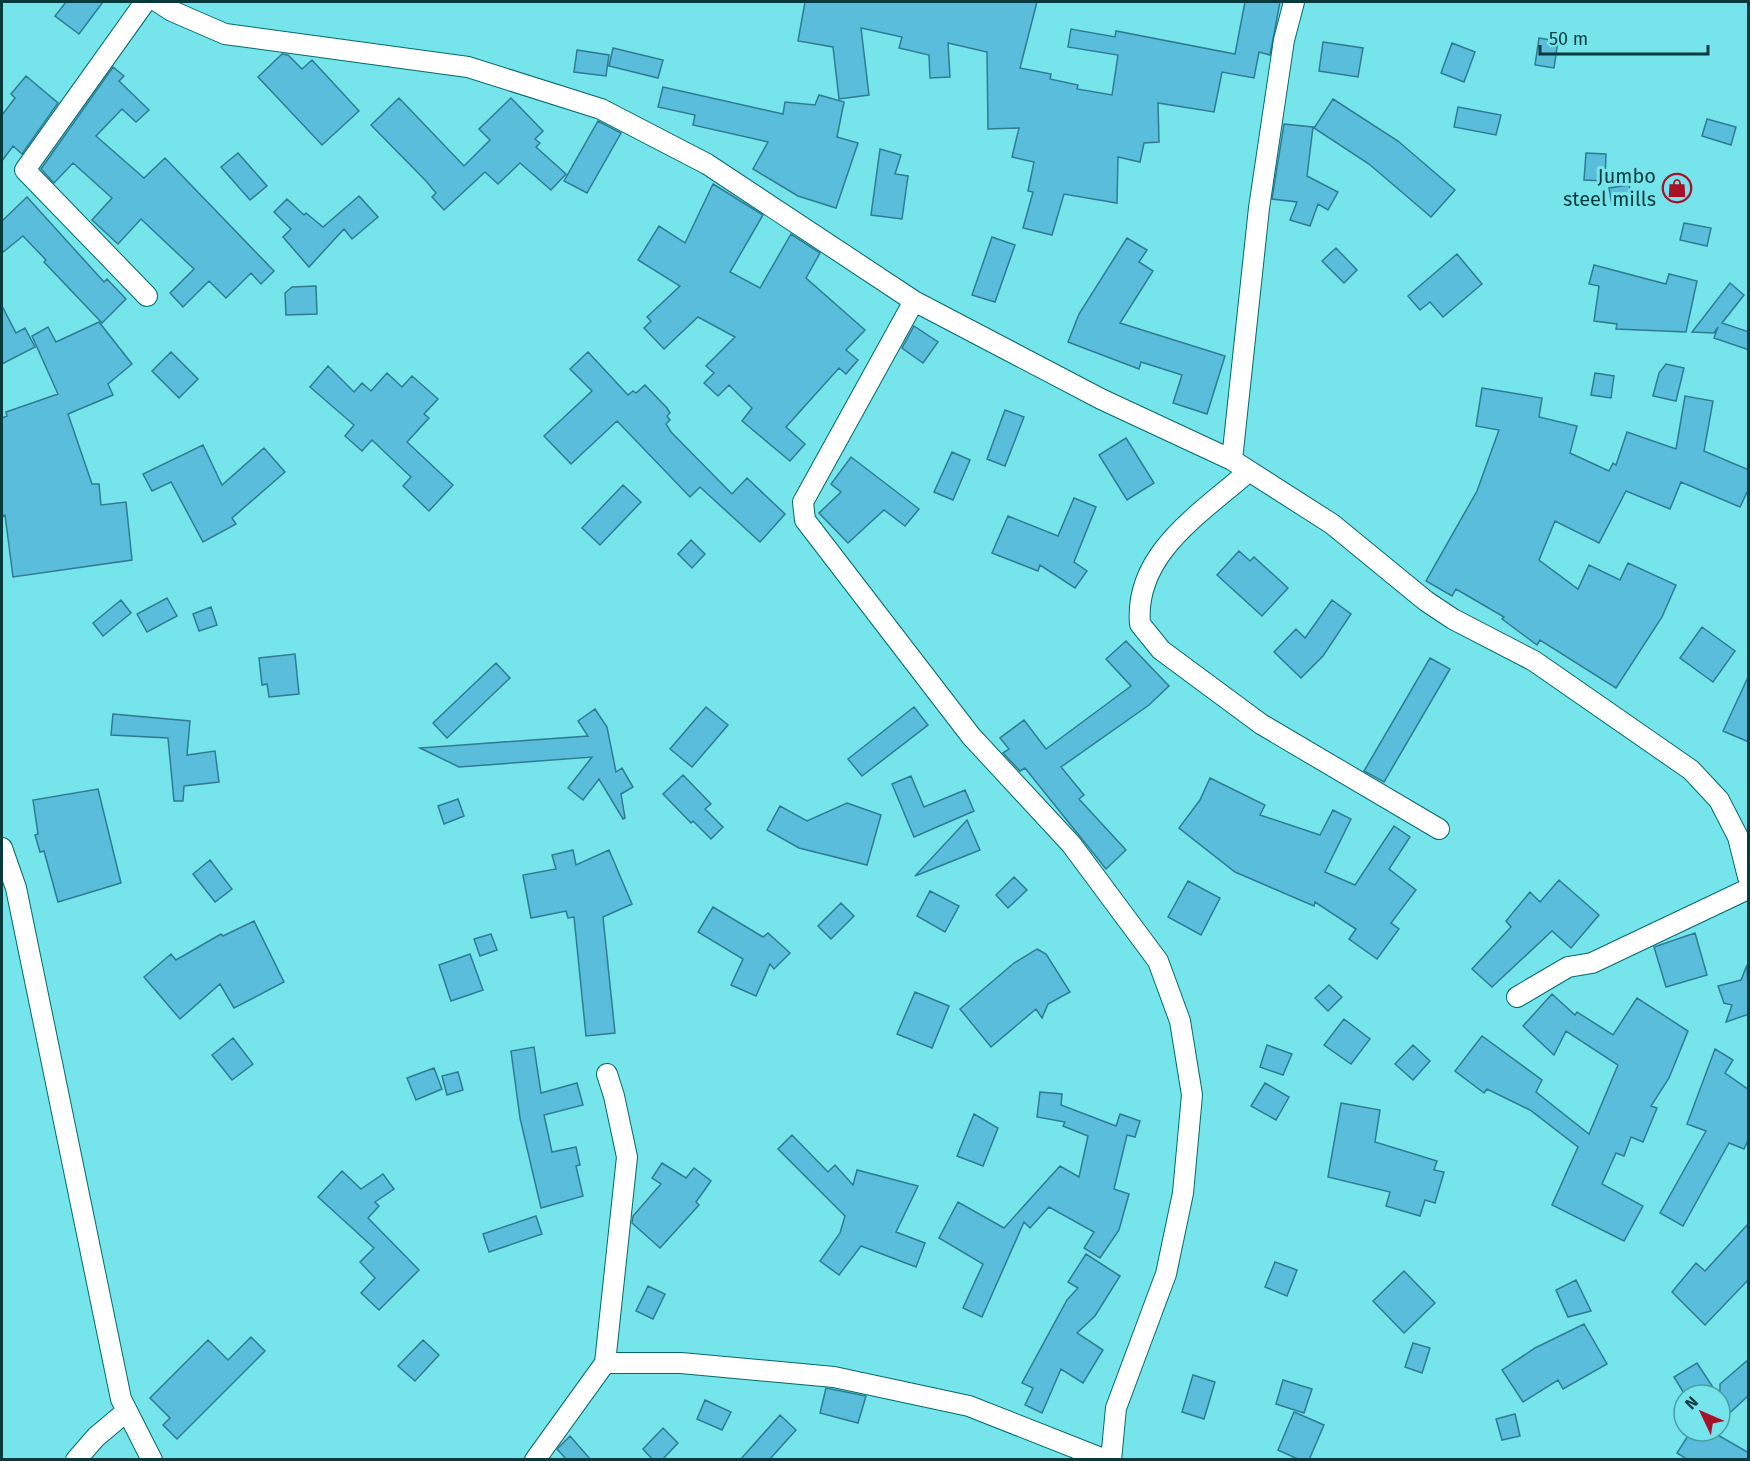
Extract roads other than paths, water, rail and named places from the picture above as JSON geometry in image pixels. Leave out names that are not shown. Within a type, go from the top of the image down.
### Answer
[{"type":"street","points":[[145,2],[25,170],[147,296]]},
{"type":"street","points":[[158,2],[172,11],[225,34],[468,67],[601,109],[707,164],[914,301],[1101,399],[1232,460],[1332,524],[1426,601],[1453,619],[1534,661],[1691,770],[1719,800],[1738,837],[1749,877]]},
{"type":"street","points":[[1232,460],[1259,208],[1284,40],[1294,2]]},
{"type":"street","points":[[605,1364],[681,1363],[834,1377],[969,1406],[1108,1460],[1116,1408],[1166,1274],[1183,1193],[1192,1095],[1180,1021],[1158,961],[1071,844],[971,736],[805,520],[802,511],[803,502],[914,301]]},
{"type":"street","points":[[1249,471],[1167,544],[1153,562],[1142,590],[1140,624],[1161,650],[1261,724],[1439,829]]},
{"type":"street","points":[[2,848],[16,888],[121,1399],[152,1460]]},
{"type":"street","points":[[1517,997],[1568,967],[1592,963],[1749,889]]},
{"type":"street","points":[[536,1460],[605,1364],[627,1157],[615,1096],[606,1074]]},
{"type":"street","points":[[76,1460],[96,1437],[127,1411]]},
{"type":"place","name":"Jumbo steel mills","points":[[1677,188]]}]
